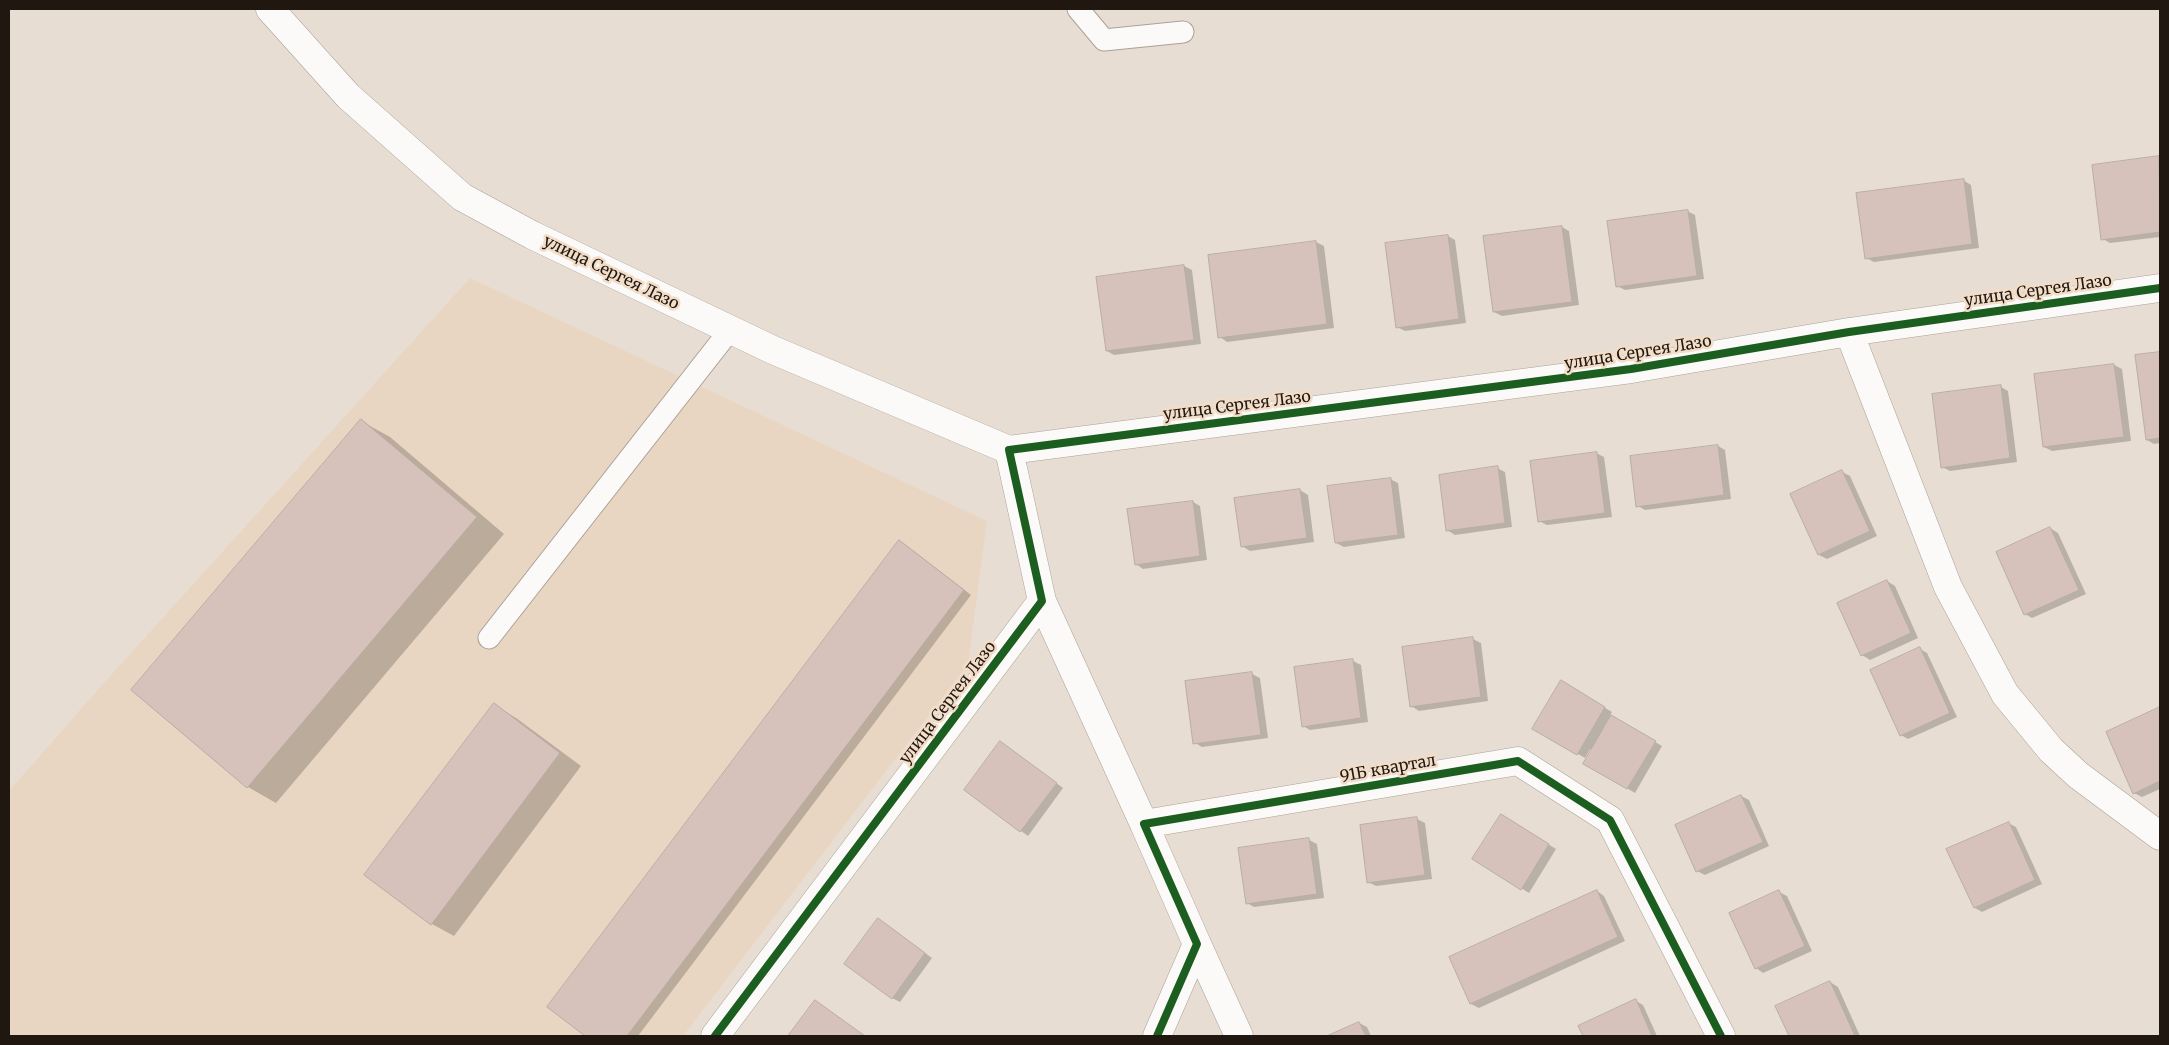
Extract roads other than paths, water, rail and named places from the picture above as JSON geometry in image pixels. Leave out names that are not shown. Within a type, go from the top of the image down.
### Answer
[{"type":"street","name":"улица Сергея Лазо","points":[[270,9],[348,96],[462,197],[532,235],[773,350],[1009,450],[1631,369],[1849,332],[2160,288]]},
{"type":"street","points":[[1849,332],[1948,587],[2005,694],[2051,750],[2078,775],[2160,836]]},
{"type":"street","points":[[1009,450],[1042,601],[1239,1036]]},
{"type":"street","name":"улица Сергея Лазо","points":[[715,1036],[1042,601]]},
{"type":"street","name":"91Б квартал","points":[[1144,824],[1518,761],[1610,820],[1721,1036]]},
{"type":"street","points":[[1157,1036],[1197,944]]},
{"type":"lane","points":[[1078,9],[1104,40],[1183,32]]},
{"type":"lane","points":[[489,638],[730,330]]}]
